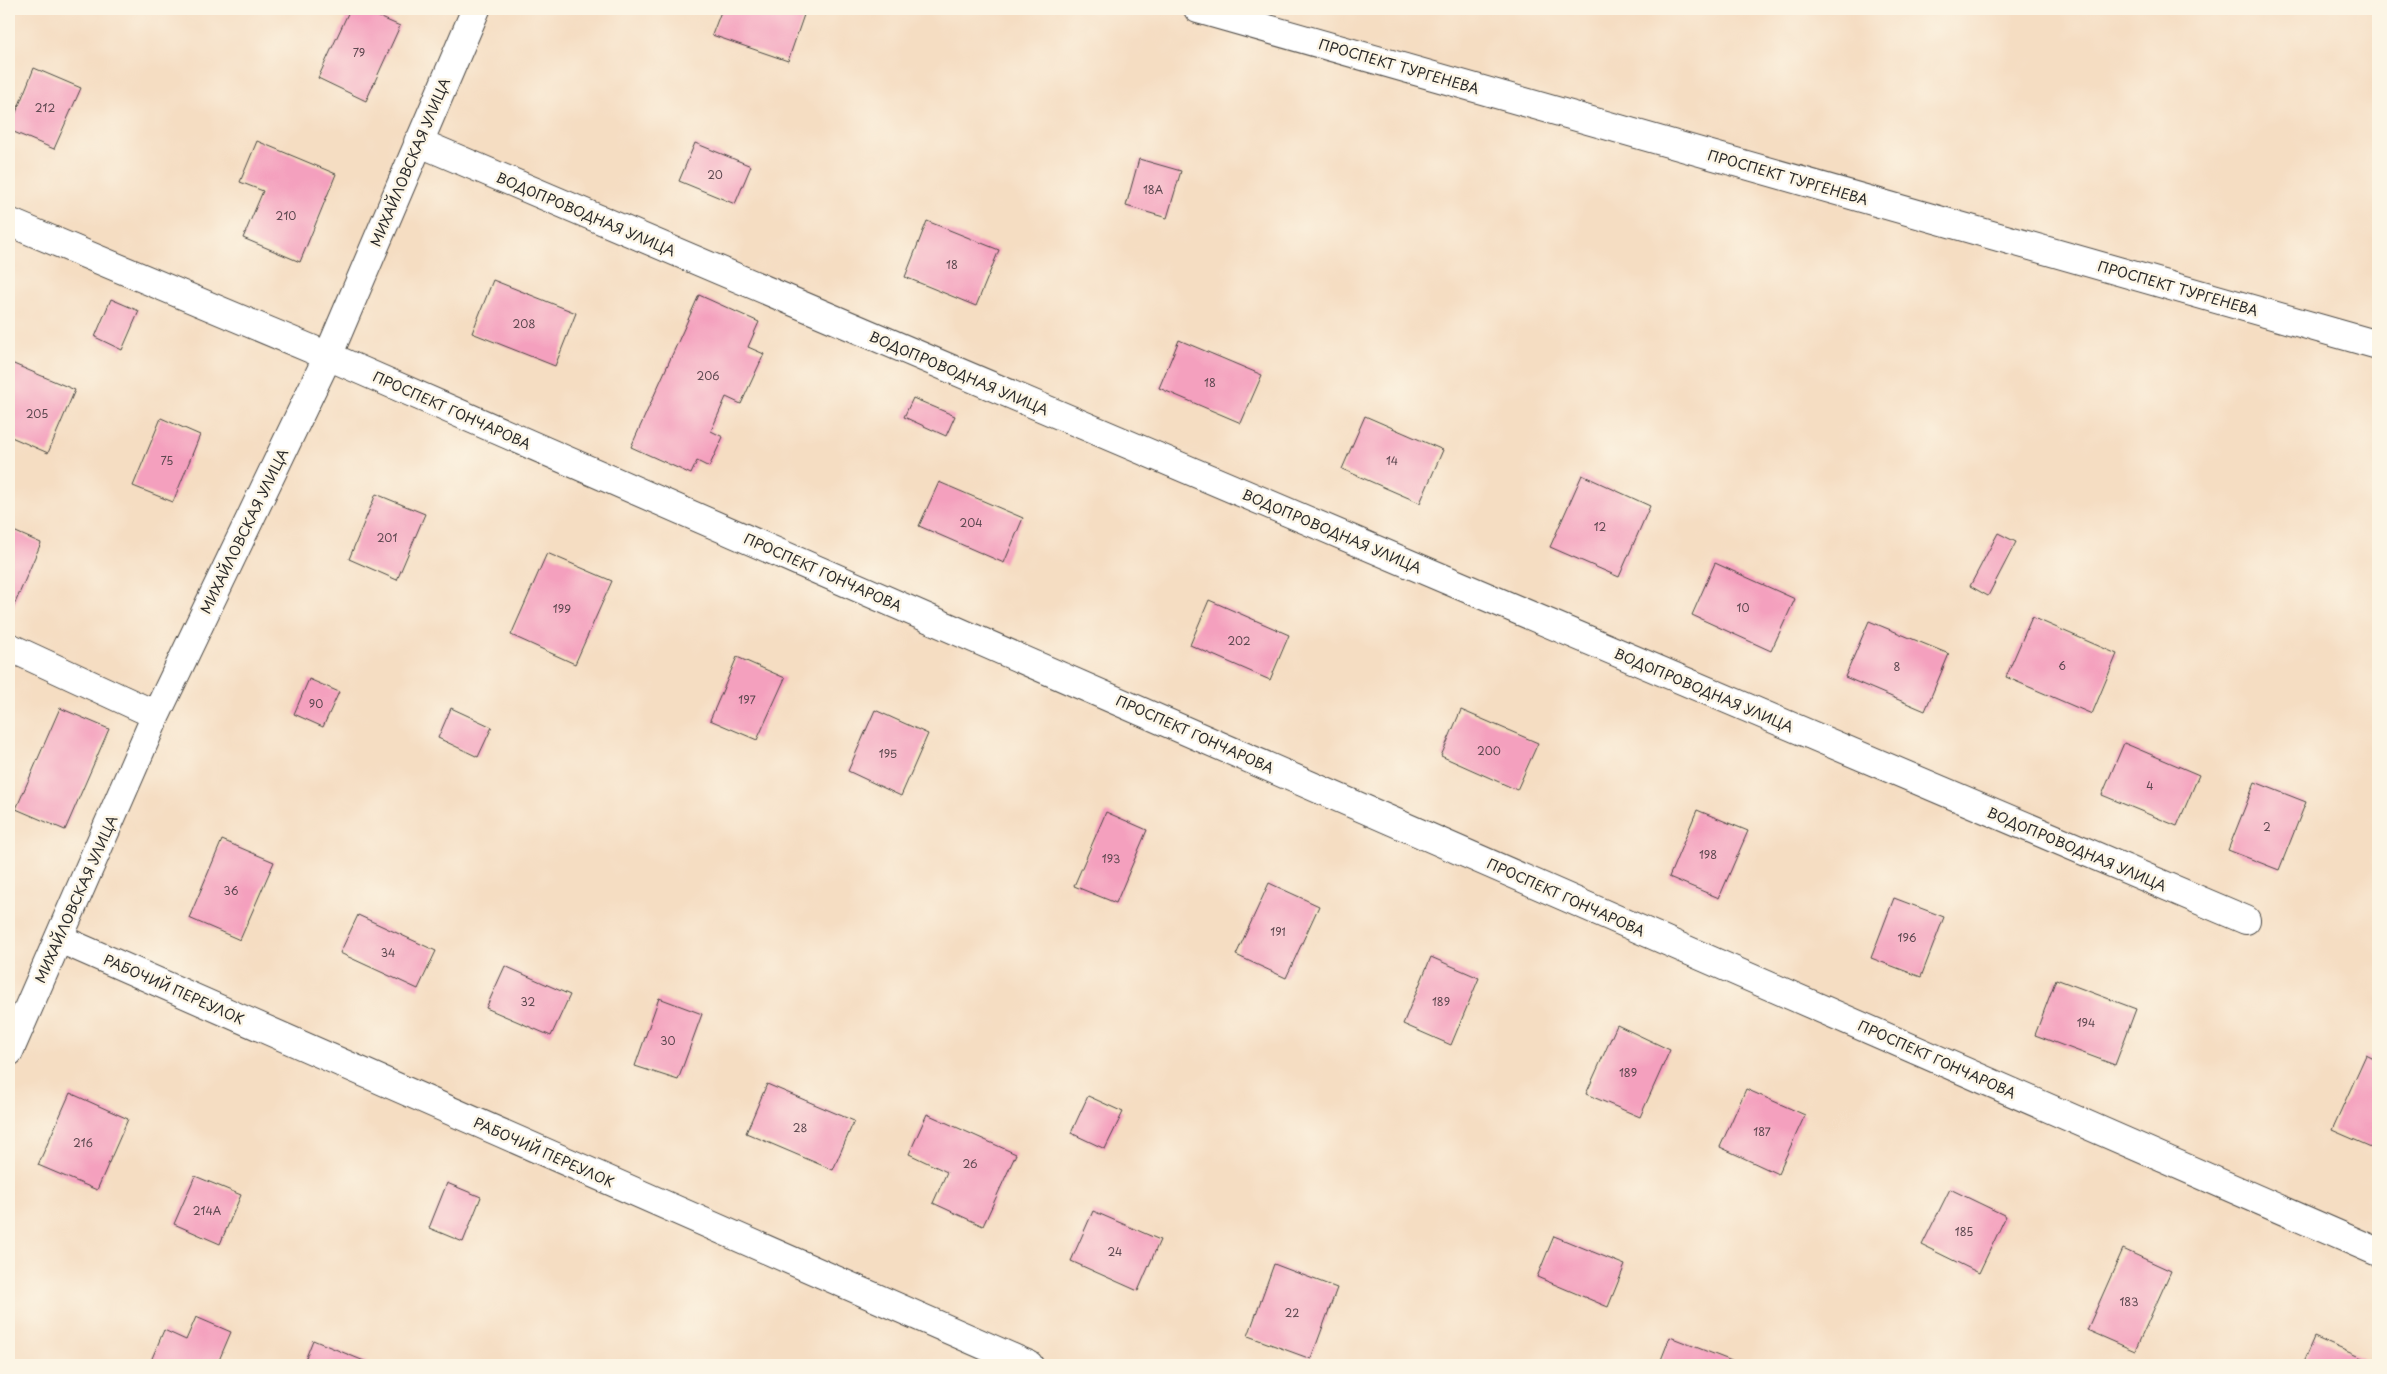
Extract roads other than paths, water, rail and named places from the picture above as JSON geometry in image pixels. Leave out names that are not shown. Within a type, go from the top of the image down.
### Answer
[{"type":"street","name":"МИХАЙЛОВСКАЯ УЛИЦА","points":[[9,1052],[60,939],[156,715],[328,356],[476,9]]},
{"type":"street","name":"ПРОСПЕКТ ТУРГЕНЕВА","points":[[1198,9],[2378,346]]},
{"type":"street","name":"ВОДОПРОВОДНАЯ УЛИЦА","points":[[418,142],[2246,920]]},
{"type":"street","name":"ПРОСПЕКТ ГОНЧАРОВА","points":[[9,222],[328,356],[2378,1252]]},
{"type":"street","points":[[9,648],[156,715]]},
{"type":"street","name":"РАБОЧИЙ ПЕРЕУЛОК","points":[[60,939],[1029,1365]]}]
